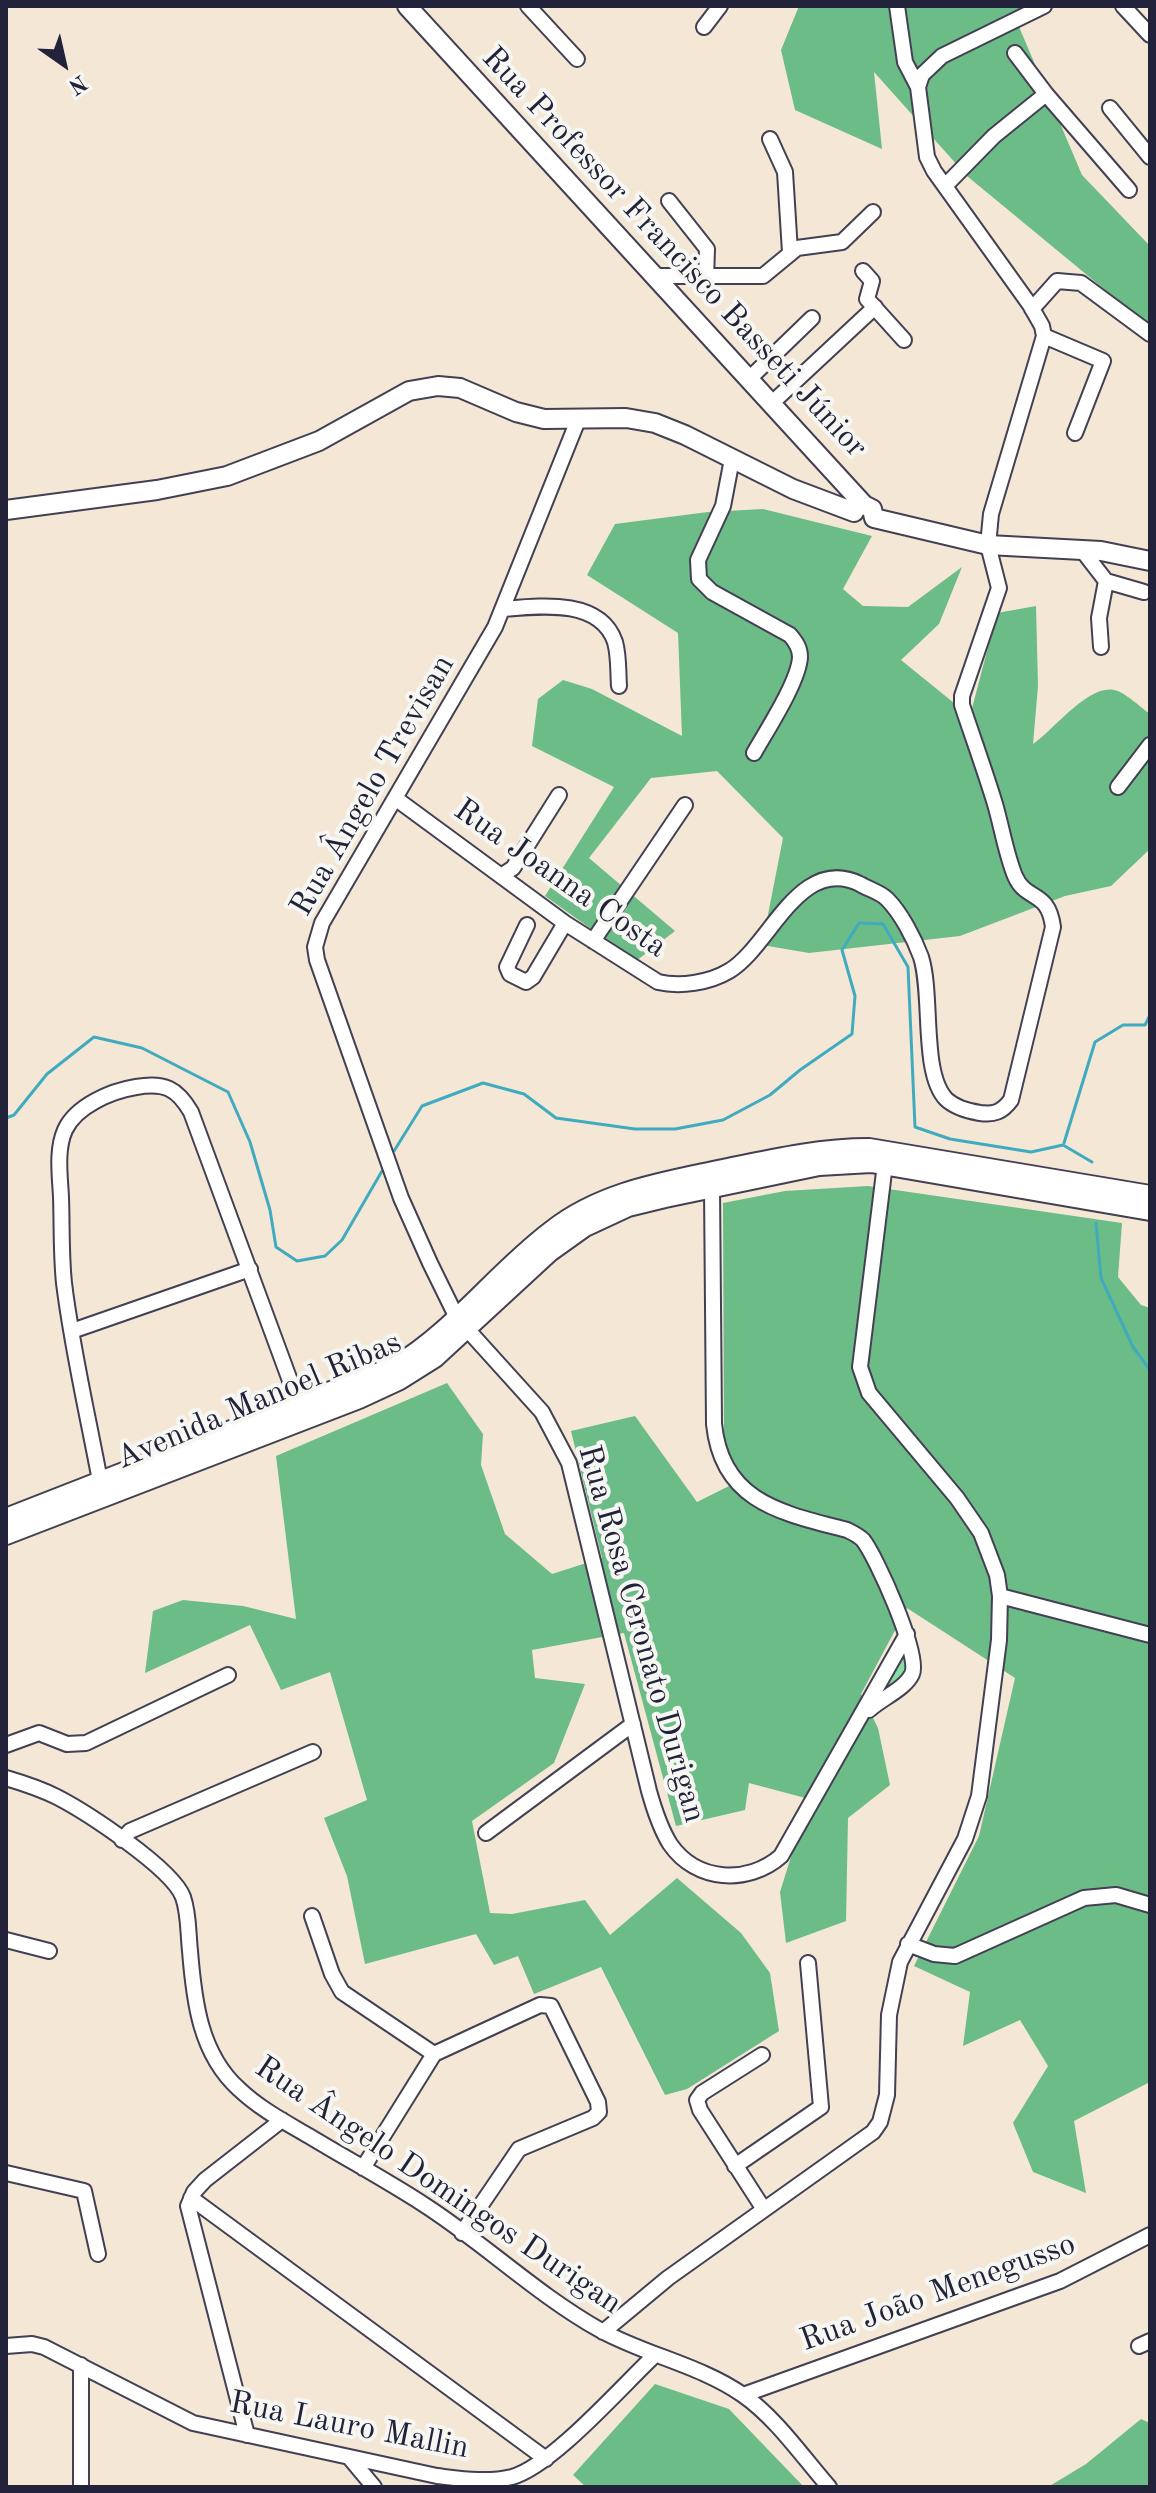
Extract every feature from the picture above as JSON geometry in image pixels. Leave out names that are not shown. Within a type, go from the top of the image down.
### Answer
[{"type":"main road","name":"Rua Professor Francisco Basseti Júnior","points":[[407,6],[772,403],[864,511]]},
{"type":"main road","points":[[6,510],[142,492],[227,476],[319,441],[397,397],[423,387],[450,386],[529,416],[578,420],[615,418],[655,423],[793,489],[988,545],[1082,550],[1142,559]]},
{"type":"main road","name":"Avenida Manoel Ribas","points":[[6,1535],[379,1390],[417,1370],[549,1232],[592,1205],[645,1186],[832,1149],[1141,1202]]},
{"type":"main road","name":"Avenida Manoel Ribas","points":[[6,1518],[357,1383],[410,1357],[463,1323],[585,1227],[628,1207],[819,1166],[884,1156]]},
{"type":"main road","points":[[712,1188],[714,1179],[741,1165]]},
{"type":"main road","points":[[326,1411],[324,1406],[330,1399],[357,1383]]},
{"type":"main road","points":[[266,1434],[291,1421],[297,1415],[299,1405]]},
{"type":"main road","points":[[116,1492],[117,1483],[128,1471]]},
{"type":"main road","points":[[80,1506],[98,1492],[100,1481]]},
{"type":"street","points":[[528,6],[577,59]]},
{"type":"street","points":[[704,27],[720,6]]},
{"type":"street","points":[[897,6],[905,62],[918,87],[927,157],[1032,309],[1044,336],[991,514],[988,545]]},
{"type":"street","points":[[918,87],[922,75],[942,56],[1044,6]]},
{"type":"street","points":[[1123,6],[1150,35]]},
{"type":"street","points":[[1015,53],[1129,190]]},
{"type":"street","points":[[945,186],[994,136],[1046,94]]},
{"type":"street","points":[[1110,108],[1150,157]]},
{"type":"street","points":[[770,139],[785,172],[790,252]]},
{"type":"street","points":[[669,201],[707,249],[706,278]]},
{"type":"street","points":[[655,276],[763,276],[790,252],[804,246],[838,244],[873,212]]},
{"type":"street","points":[[863,271],[872,281],[867,299],[904,340]]},
{"type":"street","points":[[1032,309],[1057,281],[1081,283],[1150,334]]},
{"type":"street","points":[[772,403],[875,307]]},
{"type":"street","points":[[749,379],[812,318]]},
{"type":"street","points":[[1044,336],[1103,361],[1075,433]]},
{"type":"street","name":"Rua Ângelo Trevisan","points":[[463,1323],[413,1228],[322,975],[315,947],[322,923],[486,645],[578,420]]},
{"type":"street","points":[[732,459],[723,506],[698,560],[699,579],[712,592],[790,635],[797,642],[800,654],[794,679],[754,753]]},
{"type":"street","name":"Rua Joanna Costa","points":[[395,798],[565,923],[658,982],[673,985],[715,978],[732,970],[812,884],[830,878],[848,878],[885,897],[902,920],[920,954],[925,973],[932,1068],[940,1091],[957,1107],[996,1114],[1005,1109],[1011,1100],[1053,927],[1051,912],[1045,902],[1026,890],[1015,875],[962,705],[962,696],[999,588],[988,545]]},
{"type":"street","points":[[1082,550],[1106,581],[1144,592]]},
{"type":"street","points":[[1142,559],[1150,572]]},
{"type":"street","points":[[1101,647],[1099,618],[1106,581]]},
{"type":"street","points":[[503,609],[572,608],[590,615],[610,632],[616,644],[619,686]]},
{"type":"street","points":[[1118,787],[1150,745]]},
{"type":"street","points":[[501,876],[513,868],[559,795]]},
{"type":"street","points":[[593,941],[685,805]]},
{"type":"street","points":[[527,925],[507,967],[510,974],[526,982],[533,977],[565,923]]},
{"type":"street","points":[[100,1481],[64,1281],[60,1159],[65,1130],[72,1120],[92,1103],[121,1090],[147,1086],[171,1088],[178,1093],[197,1124],[299,1405]]},
{"type":"street","points":[[603,2332],[668,2278],[765,2206],[873,2132],[880,2122],[887,2095],[891,1998],[900,1962],[965,1839],[979,1796],[998,1655],[1000,1596],[990,1552],[970,1515],[878,1406],[862,1380],[860,1356],[884,1156]]},
{"type":"street","points":[[712,1188],[714,1424],[720,1454],[733,1479],[756,1499],[777,1510],[856,1534],[869,1550],[914,1656],[912,1674],[861,1716]]},
{"type":"street","points":[[72,1331],[250,1269]]},
{"type":"street","name":"Rua Rosa Ceronato Durigan","points":[[463,1323],[542,1412],[569,1463],[652,1801],[671,1846],[682,1859],[712,1874],[743,1877],[770,1865],[789,1845],[907,1634]]},
{"type":"street","points":[[1000,1596],[1150,1635]]},
{"type":"street","points":[[6,1745],[39,1733],[67,1744],[86,1743],[228,1675]]},
{"type":"street","points":[[486,1833],[633,1724]]},
{"type":"street","points":[[122,1840],[130,1831],[313,1752]]},
{"type":"street","name":"Rua Ângelo Domingos Durigan","points":[[6,1778],[56,1797],[122,1840],[173,1881],[183,1898],[197,2008],[208,2046],[215,2061],[250,2100],[430,2209],[532,2287],[603,2332],[743,2395],[769,2418],[829,2487]]},
{"type":"street","points":[[908,1944],[934,1954],[955,1956],[1084,1898],[1116,1895],[1150,1905]]},
{"type":"street","points":[[312,1916],[332,1974],[342,1992],[434,2054]]},
{"type":"street","points":[[6,1940],[49,1951]]},
{"type":"street","points":[[738,2164],[821,2107],[808,1963]]},
{"type":"street","points":[[363,2168],[434,2054],[548,2004],[598,2102],[599,2112],[593,2118],[519,2149],[462,2233]]},
{"type":"street","points":[[762,2055],[702,2093],[697,2100],[700,2110],[765,2206]]},
{"type":"street","points":[[247,2435],[189,2213],[191,2198],[205,2180],[282,2120]]},
{"type":"street","points":[[6,2173],[84,2191],[98,2254]]},
{"type":"street","points":[[191,2198],[546,2459]]},
{"type":"street","name":"Rua João Menegusso","points":[[743,2395],[1060,2281],[1150,2235]]},
{"type":"street","name":"Rua Lauro Mallin","points":[[6,2346],[32,2344],[44,2347],[193,2423],[437,2476],[475,2480],[524,2473],[546,2459],[654,2356]]},
{"type":"street","points":[[81,2365],[81,2487]]},
{"type":"street","points":[[349,2457],[374,2487]]},
{"type":"green space","points":[[799,6],[1028,6],[1014,15],[1082,175],[1150,246],[1150,327],[967,176],[874,72],[882,149],[795,110],[781,50]]},
{"type":"green space","points":[[763,509],[872,536],[843,589],[863,606],[908,607],[962,567],[939,624],[901,660],[970,716],[997,613],[1036,606],[1038,686],[1033,744],[1082,701],[1104,690],[1123,694],[1150,714],[1150,849],[1111,886],[1065,896],[960,936],[809,953],[762,945],[783,838],[717,771],[651,778],[589,858],[675,931],[636,961],[545,896],[614,787],[532,746],[538,699],[563,680],[592,689],[682,736],[678,633],[587,575],[615,524],[708,512]]},
{"type":"green space","points":[[868,1186],[1122,1223],[1118,1277],[1141,1305],[1150,1308],[1150,2082],[1074,2121],[1086,2193],[1033,2172],[1013,2123],[1048,2066],[1020,2020],[963,2046],[970,1992],[914,1966],[979,1836],[1015,1678],[907,1608],[861,1694],[878,1728],[890,1785],[848,1818],[846,1921],[786,1943],[780,1892],[809,1799],[749,1783],[745,1810],[676,1826],[624,1633],[532,1650],[535,1678],[585,1684],[554,1763],[472,1821],[490,1913],[512,1914],[585,1900],[610,1935],[677,1878],[741,1933],[770,1973],[779,2031],[687,2089],[665,2095],[601,1967],[534,1994],[518,1956],[494,1965],[476,1934],[365,1964],[347,1876],[324,1818],[367,1800],[330,1672],[281,1690],[250,1625],[145,1673],[153,1611],[183,1600],[243,1606],[296,1619],[276,1456],[447,1383],[483,1434],[481,1465],[505,1534],[552,1574],[602,1558],[571,1431],[635,1416],[697,1502],[739,1481],[724,1444],[723,1203],[785,1191]]},
{"type":"green space","points":[[906,1645],[910,1665],[901,1680],[877,1697]]},
{"type":"green space","points":[[655,2384],[729,2409],[804,2487],[586,2487],[573,2475]]},
{"type":"green space","points":[[1141,2419],[1150,2423],[1150,2487],[1048,2487],[1086,2464]]},
{"type":"waterway","points":[[394,1151],[422,1106],[483,1083],[524,1094],[556,1118],[635,1129],[675,1129],[723,1120],[770,1095],[852,1034],[855,996],[842,950],[859,923],[883,924],[908,967],[915,1127],[950,1139],[1031,1152],[1063,1145],[1092,1162]]},
{"type":"waterway","points":[[1064,1143],[1095,1042],[1123,1025],[1145,1025],[1150,1015]]},
{"type":"waterway","points":[[6,1118],[14,1115],[47,1074],[94,1037],[142,1048],[228,1092],[250,1142],[270,1210],[276,1247],[297,1261],[325,1256],[342,1240],[382,1171]]},
{"type":"waterway","points":[[1096,1223],[1101,1278],[1133,1347],[1150,1370]]}]
